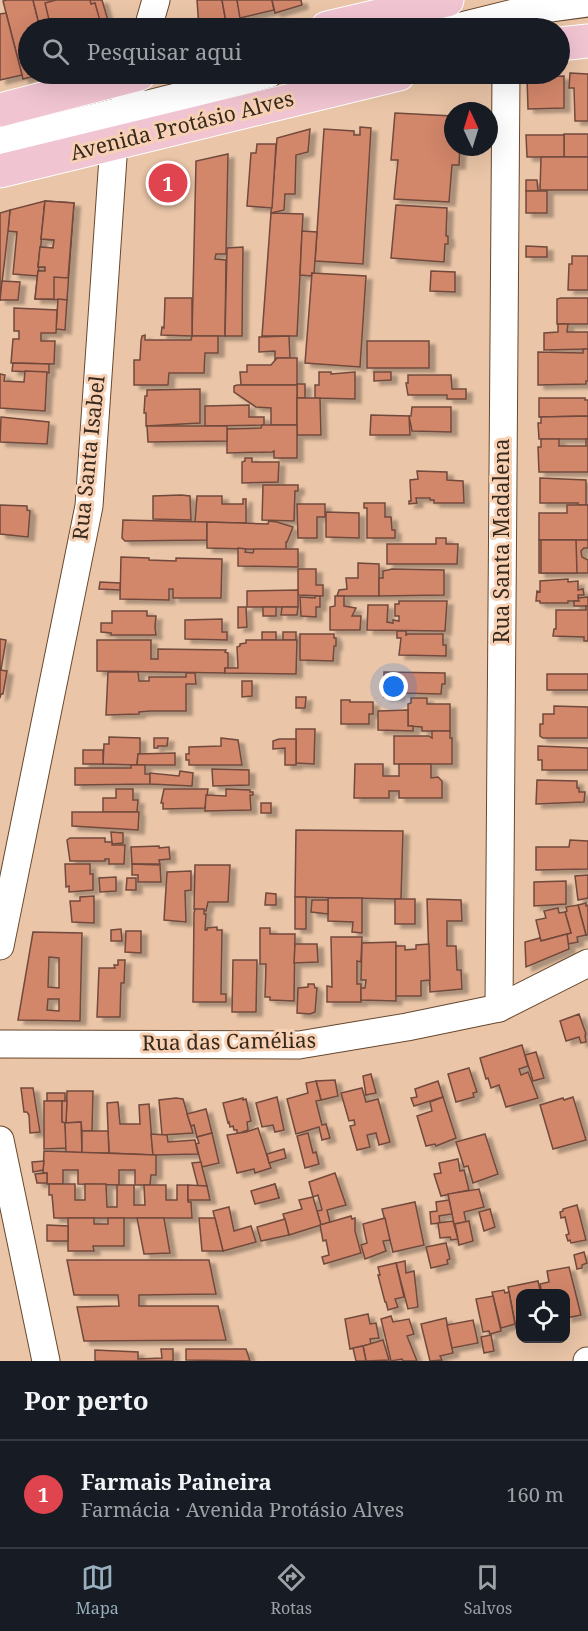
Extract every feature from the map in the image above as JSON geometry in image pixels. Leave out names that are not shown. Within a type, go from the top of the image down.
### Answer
[{"type":"main road","points":[[394,18],[447,10]]},
{"type":"main road","points":[[570,43],[588,40]]},
{"type":"main road","points":[[0,110],[99,84]]},
{"type":"main road","name":"Avenida Protásio Alves","points":[[0,171],[358,84]]},
{"type":"street","points":[[151,18],[156,0]]},
{"type":"street","points":[[519,18],[588,3]]},
{"type":"street","points":[[447,10],[489,18]]},
{"type":"street","name":"Rua Santa Isabel","points":[[0,946],[89,506],[114,143],[123,109],[133,84]]},
{"type":"street","points":[[0,141],[227,84]]},
{"type":"street","name":"Rua Santa Madalena","points":[[498,1008],[506,84]]},
{"type":"street","name":"Rua das Camélias","points":[[0,1044],[299,1045],[407,1027],[498,1008],[588,963]]},
{"type":"street","points":[[0,1140],[46,1361]]},
{"type":"building","points":[[33,0],[38,18],[18,18],[18,60],[3,1]]},
{"type":"building","points":[[33,0],[102,0],[107,18],[38,18]]},
{"type":"building","points":[[56,0],[90,0],[91,4],[95,3],[99,18],[49,18],[45,3]]},
{"type":"building","points":[[197,0],[222,0],[225,18],[198,18]]},
{"type":"building","points":[[222,0],[237,0],[241,18],[225,18]]},
{"type":"building","points":[[237,0],[272,0],[274,10],[240,18]]},
{"type":"building","points":[[272,0],[301,0],[302,5],[275,13]]},
{"type":"building","points":[[6,13],[18,60],[18,76],[0,80],[0,14]]},
{"type":"building","points":[[570,73],[588,74],[588,121],[575,121],[574,88],[569,88]]},
{"type":"building","points":[[527,84],[564,84],[564,108],[528,109]]},
{"type":"building","points":[[395,113],[444,116],[444,156],[460,156],[459,165],[452,165],[449,202],[394,199],[398,160],[391,160]]},
{"type":"building","points":[[360,127],[371,128],[363,264],[315,261],[324,129],[354,131],[354,135],[360,135]]},
{"type":"building","points":[[310,129],[308,152],[296,155],[295,194],[285,194],[284,210],[271,213],[277,138]]},
{"type":"building","points":[[564,134],[588,134],[588,157],[564,157]]},
{"type":"building","points":[[526,135],[564,135],[564,157],[527,157]]},
{"type":"building","points":[[257,144],[276,144],[272,208],[247,206],[251,153],[256,153]]},
{"type":"building","points":[[228,154],[226,254],[216,254],[215,259],[226,260],[225,336],[192,336],[196,161]]},
{"type":"building","points":[[541,157],[588,157],[588,190],[540,190]]},
{"type":"building","points":[[526,180],[537,180],[538,191],[526,191]]},
{"type":"building","points":[[526,191],[547,191],[547,213],[526,213]]},
{"type":"building","points":[[45,201],[38,276],[13,274],[17,232],[8,231],[10,210]]},
{"type":"building","points":[[45,201],[74,203],[67,300],[35,299],[38,271],[45,271],[45,267],[38,267],[40,247],[53,248],[54,240],[41,239]]},
{"type":"building","points":[[45,201],[74,203],[68,278],[54,277],[54,299],[35,299],[38,271],[45,271],[45,267],[38,267],[40,247],[53,248],[54,240],[41,239]]},
{"type":"building","points":[[396,205],[447,208],[448,244],[445,244],[444,262],[391,258]]},
{"type":"building","points":[[10,210],[8,231],[0,301],[0,213]]},
{"type":"building","points":[[271,213],[303,214],[297,336],[262,336]]},
{"type":"building","points":[[302,231],[317,232],[314,274],[312,273],[311,276],[300,275]]},
{"type":"building","points":[[526,246],[547,247],[547,257],[526,257]]},
{"type":"building","points":[[243,247],[242,336],[225,336],[227,248]]},
{"type":"building","points":[[572,256],[588,256],[588,290],[568,290],[569,264],[572,264]]},
{"type":"building","points":[[431,271],[455,272],[455,292],[430,291]]},
{"type":"building","points":[[312,273],[366,276],[360,367],[305,363]]},
{"type":"building","points":[[2,281],[20,282],[18,300],[0,300]]},
{"type":"building","points":[[165,298],[192,298],[192,336],[161,335],[162,327],[164,328]]},
{"type":"building","points":[[588,298],[588,324],[557,324],[557,299]]},
{"type":"building","points":[[58,299],[67,300],[65,330],[56,329]]},
{"type":"building","points":[[14,308],[57,310],[56,333],[41,333],[41,341],[55,341],[54,364],[11,363],[13,339],[19,339],[19,331],[14,331]]},
{"type":"building","points":[[558,324],[568,324],[567,332],[588,332],[588,349],[544,350],[544,333],[558,332]]},
{"type":"building","points":[[145,335],[145,340],[191,340],[192,336],[218,336],[218,353],[205,353],[204,373],[169,373],[168,385],[134,385],[134,360],[140,360],[142,336]]},
{"type":"building","points":[[289,336],[290,358],[275,360],[275,351],[259,352],[259,337]]},
{"type":"building","points":[[367,341],[429,341],[429,368],[367,368]]},
{"type":"building","points":[[583,349],[588,349],[588,381],[586,384],[538,385],[538,352],[583,353]]},
{"type":"building","points":[[277,358],[297,358],[297,385],[241,385],[240,372],[247,372],[247,365],[271,365]]},
{"type":"building","points":[[13,363],[49,364],[49,373],[12,371]]},
{"type":"building","points":[[25,371],[47,372],[45,411],[0,408],[0,374],[5,375],[4,381],[24,382]]},
{"type":"building","points":[[319,372],[331,372],[331,374],[355,372],[355,399],[315,398],[315,385],[319,385]]},
{"type":"building","points":[[374,372],[391,372],[391,380],[374,381]]},
{"type":"building","points":[[408,375],[451,375],[452,389],[466,389],[466,399],[447,399],[447,395],[408,395],[406,383],[408,383]]},
{"type":"building","points":[[297,384],[305,384],[305,398],[297,398]]},
{"type":"building","points":[[297,385],[297,425],[271,425],[271,408],[256,407],[234,392],[234,386]]},
{"type":"building","points":[[200,389],[200,423],[146,426],[146,413],[144,413],[147,390]]},
{"type":"building","points":[[297,398],[320,398],[321,435],[297,435]]},
{"type":"building","points":[[539,398],[585,398],[588,400],[588,416],[539,417]]},
{"type":"building","points":[[249,405],[249,417],[264,417],[264,425],[205,426],[205,406]]},
{"type":"building","points":[[412,407],[451,407],[451,432],[412,431],[409,416],[411,416]]},
{"type":"building","points":[[371,415],[409,416],[410,435],[370,435]]},
{"type":"building","points":[[588,416],[588,439],[539,439],[538,423],[541,423],[541,417]]},
{"type":"building","points":[[1,417],[49,422],[47,444],[0,442]]},
{"type":"building","points":[[262,425],[297,425],[297,458],[274,458],[274,451],[227,453],[227,429],[261,428]]},
{"type":"building","points":[[147,426],[227,426],[227,441],[148,442]]},
{"type":"building","points":[[541,439],[559,439],[559,446],[586,446],[586,439],[588,439],[588,472],[539,472],[538,447],[541,447]]},
{"type":"building","points":[[245,458],[252,458],[252,462],[279,462],[278,482],[242,483],[242,462]]},
{"type":"building","points":[[417,471],[447,472],[447,480],[463,481],[464,503],[434,503],[434,500],[430,498],[416,498],[417,503],[409,504],[411,501],[410,480],[418,479]]},
{"type":"building","points":[[540,478],[586,480],[586,505],[540,503]]},
{"type":"building","points":[[263,485],[298,485],[298,491],[295,491],[294,521],[262,520]]},
{"type":"building","points":[[153,496],[190,496],[191,520],[153,519]]},
{"type":"building","points":[[197,496],[222,496],[222,504],[243,504],[243,499],[246,499],[246,523],[195,522]]},
{"type":"building","points":[[364,503],[385,503],[385,517],[391,517],[395,538],[367,538],[367,508],[364,508]]},
{"type":"building","points":[[297,504],[325,504],[325,517],[317,517],[317,538],[298,538]]},
{"type":"building","points":[[0,505],[27,506],[27,510],[30,511],[28,537],[0,534]]},
{"type":"building","points":[[567,505],[588,505],[588,540],[539,540],[539,513],[567,513]]},
{"type":"building","points":[[326,512],[359,513],[359,538],[326,537]]},
{"type":"building","points":[[123,520],[207,522],[207,540],[125,541],[122,538]]},
{"type":"building","points":[[269,521],[293,527],[286,542],[286,550],[207,548],[207,522],[268,524]]},
{"type":"building","points":[[436,538],[446,538],[446,544],[458,544],[457,564],[387,564],[387,544],[436,544]]},
{"type":"building","points":[[539,540],[588,540],[588,548],[581,551],[582,557],[588,560],[588,573],[539,573]]},
{"type":"building","points":[[541,540],[576,540],[577,573],[541,573]]},
{"type":"building","points":[[238,548],[253,553],[254,549],[298,549],[298,567],[238,566]]},
{"type":"building","points":[[121,557],[176,561],[176,558],[222,559],[221,598],[173,598],[173,589],[169,589],[169,600],[120,599]]},
{"type":"building","points":[[358,563],[379,564],[379,596],[337,596],[339,590],[347,589],[346,578],[358,578]]},
{"type":"building","points":[[298,569],[316,569],[316,585],[323,585],[323,596],[298,595]]},
{"type":"building","points":[[392,569],[444,570],[444,595],[379,596],[379,578],[383,578],[383,571]]},
{"type":"building","points":[[568,579],[568,582],[578,581],[578,590],[583,589],[584,595],[578,595],[579,601],[540,603],[536,601],[537,591],[540,592],[540,581]]},
{"type":"building","points":[[100,582],[120,583],[120,590],[99,589]]},
{"type":"building","points":[[298,590],[298,607],[247,607],[247,591]]},
{"type":"building","points":[[315,596],[320,596],[320,607],[316,607],[316,617],[301,616],[300,597],[315,598]]},
{"type":"building","points":[[335,596],[344,596],[344,606],[356,608],[352,616],[361,616],[360,630],[330,630],[330,607],[335,606]]},
{"type":"building","points":[[588,597],[588,606],[574,606],[574,601],[579,601],[578,598]]},
{"type":"building","points":[[399,601],[447,601],[445,631],[367,630],[368,605],[388,605],[387,622],[393,623],[393,620],[399,621],[399,616],[395,616],[395,604],[399,604]]},
{"type":"building","points":[[588,606],[588,641],[584,641],[584,637],[553,636],[554,629],[556,629],[556,610],[586,610]]},
{"type":"building","points":[[238,607],[246,607],[247,627],[238,628]]},
{"type":"building","points":[[263,607],[276,607],[276,616],[263,616]]},
{"type":"building","points":[[282,607],[298,607],[297,615],[281,615]]},
{"type":"building","points":[[112,611],[147,611],[147,616],[156,616],[156,635],[111,635],[111,633],[101,632],[101,623],[112,623]]},
{"type":"building","points":[[222,619],[222,632],[227,632],[227,640],[185,639],[185,620]]},
{"type":"building","points":[[397,631],[406,631],[406,636],[407,634],[443,634],[446,656],[399,655],[401,638],[397,638]]},
{"type":"building","points":[[262,632],[276,632],[276,640],[262,640]]},
{"type":"building","points":[[283,632],[296,632],[296,640],[283,640]]},
{"type":"building","points":[[300,634],[334,634],[336,646],[334,646],[333,661],[300,660]]},
{"type":"building","points":[[0,639],[6,640],[1,670],[0,670]]},
{"type":"building","points":[[97,640],[151,640],[151,659],[158,659],[158,649],[226,650],[228,668],[225,668],[225,673],[97,671]]},
{"type":"building","points":[[246,640],[297,640],[296,674],[225,673],[225,668],[238,668],[237,647],[246,643]]},
{"type":"building","points":[[0,670],[7,671],[3,694],[0,698]]},
{"type":"building","points":[[108,672],[138,672],[139,681],[149,681],[149,677],[186,677],[186,673],[195,673],[196,684],[186,684],[186,711],[106,715]]},
{"type":"building","points":[[384,672],[445,673],[445,684],[442,684],[441,694],[400,693],[399,697],[384,697]]},
{"type":"building","points":[[547,674],[588,674],[588,690],[547,690]]},
{"type":"building","points":[[242,681],[252,681],[252,696],[242,697]]},
{"type":"building","points":[[296,697],[306,697],[305,708],[296,708]]},
{"type":"building","points":[[411,698],[427,698],[427,704],[450,704],[450,731],[422,731],[422,727],[408,726],[408,704],[411,703]]},
{"type":"building","points":[[341,700],[373,702],[373,714],[369,714],[369,724],[341,724]]},
{"type":"building","points":[[554,706],[588,707],[588,738],[543,738],[540,736],[543,714],[554,714]]},
{"type":"building","points":[[408,710],[408,726],[413,726],[413,731],[378,730],[378,711]]},
{"type":"building","points":[[296,729],[315,729],[314,764],[296,763]]},
{"type":"building","points":[[432,731],[450,731],[452,764],[394,764],[394,736],[429,736],[432,738]]},
{"type":"building","points":[[109,737],[140,738],[137,765],[103,764],[104,744],[109,744]]},
{"type":"building","points":[[154,738],[168,738],[167,746],[154,748]]},
{"type":"building","points":[[221,738],[238,740],[242,765],[189,765],[186,754],[189,754],[189,747],[221,746]]},
{"type":"building","points":[[296,739],[296,765],[285,765],[285,748],[273,749],[273,741]]},
{"type":"building","points":[[538,746],[588,748],[588,770],[542,770],[542,760],[538,760]]},
{"type":"building","points":[[83,750],[103,750],[103,764],[83,764]]},
{"type":"building","points":[[175,753],[175,765],[137,765],[138,754]]},
{"type":"building","points":[[355,764],[383,764],[383,776],[399,776],[399,764],[431,764],[431,778],[438,777],[442,781],[442,798],[399,798],[399,791],[389,791],[389,798],[354,798]]},
{"type":"building","points":[[131,765],[145,765],[145,774],[150,774],[150,784],[75,785],[75,768],[131,768]]},
{"type":"building","points":[[212,769],[249,770],[249,785],[213,786]]},
{"type":"building","points":[[180,771],[193,773],[192,786],[150,784],[150,773],[179,776]]},
{"type":"building","points":[[537,780],[577,781],[579,792],[585,792],[584,802],[536,804]]},
{"type":"building","points":[[116,789],[133,789],[133,800],[138,800],[137,812],[103,812],[103,798],[116,798]]},
{"type":"building","points":[[164,789],[208,789],[205,808],[163,809],[163,803],[161,803]]},
{"type":"building","points":[[226,789],[253,792],[253,795],[250,795],[251,810],[205,811],[206,795],[226,796]]},
{"type":"building","points":[[261,803],[271,803],[271,813],[261,813]]},
{"type":"building","points":[[72,812],[139,812],[138,830],[72,826]]},
{"type":"building","points":[[296,830],[403,831],[401,899],[295,897]]},
{"type":"building","points":[[111,832],[123,833],[123,843],[112,844]]},
{"type":"building","points":[[70,838],[105,838],[105,842],[112,842],[112,845],[125,845],[124,864],[109,864],[109,859],[70,861],[67,840]]},
{"type":"building","points":[[570,840],[588,841],[588,869],[536,870],[536,847],[569,847]]},
{"type":"building","points":[[159,846],[159,848],[169,847],[170,859],[159,860],[160,864],[132,864],[131,847]]},
{"type":"building","points":[[65,864],[90,864],[90,874],[93,874],[93,890],[69,892],[69,886],[66,887]]},
{"type":"building","points":[[132,864],[160,865],[161,882],[138,882],[138,875],[132,875]]},
{"type":"building","points":[[195,865],[230,865],[228,902],[208,902],[206,911],[194,909]]},
{"type":"building","points":[[191,871],[191,890],[185,891],[186,922],[164,920],[167,872]]},
{"type":"building","points":[[588,875],[588,898],[578,900],[575,876]]},
{"type":"building","points":[[116,877],[116,891],[100,892],[99,878]]},
{"type":"building","points":[[127,878],[136,878],[136,890],[126,890]]},
{"type":"building","points":[[566,881],[566,904],[534,906],[534,882]]},
{"type":"building","points":[[266,893],[276,894],[276,905],[265,905]]},
{"type":"building","points":[[94,896],[94,923],[72,922],[70,901],[80,901],[80,897]]},
{"type":"building","points":[[295,897],[306,897],[306,929],[295,929]]},
{"type":"building","points":[[328,898],[362,898],[362,933],[352,932],[353,922],[328,921]]},
{"type":"building","points":[[395,899],[415,899],[415,924],[395,924]]},
{"type":"building","points":[[427,899],[461,900],[462,921],[447,921],[447,946],[456,946],[457,970],[461,970],[462,989],[430,992]]},
{"type":"building","points":[[312,900],[328,900],[328,914],[311,912]]},
{"type":"building","points":[[586,903],[586,906],[588,905],[588,935],[586,935],[578,905]]},
{"type":"building","points":[[578,905],[586,935],[577,937],[578,942],[568,944],[567,934],[571,933],[565,912],[566,907]]},
{"type":"building","points":[[558,908],[559,913],[565,912],[571,933],[541,941],[536,920],[546,918],[544,911]]},
{"type":"building","points":[[195,909],[204,909],[205,930],[217,927],[217,930],[222,930],[221,994],[226,994],[226,1002],[193,1002]]},
{"type":"building","points":[[260,928],[270,928],[270,934],[295,934],[294,1001],[270,1000],[270,997],[265,997],[266,964],[260,964]]},
{"type":"building","points":[[121,929],[122,941],[111,941],[111,930]]},
{"type":"building","points":[[126,931],[141,931],[141,953],[125,952]]},
{"type":"building","points":[[33,932],[82,933],[80,1021],[18,1020]],"holes":[[[49,957],[59,958],[59,988],[48,987]],[[48,999],[59,999],[59,1011],[47,1010]]]},
{"type":"building","points":[[567,934],[569,949],[526,967],[525,942],[540,938],[541,941]]},
{"type":"building","points":[[331,937],[362,937],[361,962],[357,961],[357,984],[361,984],[361,1002],[327,1002],[327,986],[332,987]]},
{"type":"building","points":[[396,942],[396,1001],[361,1000],[361,988],[365,988],[366,980],[361,980],[362,943]]},
{"type":"building","points":[[295,944],[317,944],[318,962],[294,963]]},
{"type":"building","points":[[429,944],[430,980],[421,981],[421,996],[396,996],[396,946],[405,946],[405,950],[416,949],[416,945]]},
{"type":"building","points":[[118,960],[125,960],[124,983],[121,983],[120,1017],[97,1017],[99,968],[115,968],[114,965],[118,965]]},
{"type":"building","points":[[233,960],[257,960],[256,1012],[232,1012]]},
{"type":"building","points":[[308,984],[314,984],[317,988],[315,1012],[297,1013],[298,988],[308,987]]},
{"type":"building","points":[[579,1014],[586,1034],[586,1042],[581,1043],[579,1037],[566,1041],[560,1021]]},
{"type":"building","points":[[522,1045],[528,1066],[519,1069],[521,1075],[528,1072],[538,1098],[506,1107],[499,1085],[491,1088],[488,1078],[486,1079],[480,1058]]},
{"type":"building","points":[[536,1052],[544,1078],[533,1081],[525,1055]]},
{"type":"building","points":[[469,1068],[477,1092],[473,1093],[474,1097],[456,1102],[448,1074]]},
{"type":"building","points":[[371,1074],[376,1093],[366,1095],[363,1076]]},
{"type":"building","points":[[335,1080],[338,1096],[321,1100],[316,1081]]},
{"type":"building","points":[[316,1081],[321,1100],[316,1101],[322,1125],[326,1124],[330,1138],[322,1140],[319,1127],[296,1134],[287,1099],[308,1093],[306,1083]]},
{"type":"building","points":[[438,1081],[443,1097],[414,1106],[411,1098],[417,1097],[415,1089]]},
{"type":"building","points":[[21,1088],[33,1088],[40,1132],[30,1133],[29,1115],[24,1112]]},
{"type":"building","points":[[362,1088],[366,1102],[378,1099],[390,1142],[379,1145],[376,1133],[367,1135],[370,1147],[357,1150],[350,1126],[355,1125],[354,1120],[349,1121],[341,1093]]},
{"type":"building","points":[[67,1091],[93,1091],[92,1131],[82,1131],[81,1122],[66,1123]]},
{"type":"building","points":[[47,1093],[65,1093],[65,1101],[47,1101]]},
{"type":"building","points":[[277,1097],[284,1130],[275,1132],[273,1125],[262,1127],[256,1103]]},
{"type":"building","points":[[443,1097],[456,1138],[436,1146],[435,1144],[426,1146],[417,1116],[432,1111],[430,1102]]},
{"type":"building","points":[[573,1097],[586,1140],[553,1149],[540,1105]]},
{"type":"building","points":[[243,1098],[243,1100],[246,1099],[251,1121],[247,1122],[248,1130],[237,1134],[237,1130],[234,1130],[233,1126],[230,1127],[228,1123],[223,1103]]},
{"type":"building","points":[[183,1099],[193,1133],[162,1135],[159,1100]]},
{"type":"building","points":[[44,1101],[62,1101],[62,1122],[65,1123],[67,1148],[44,1149]]},
{"type":"building","points":[[62,1101],[67,1101],[66,1123],[62,1122]]},
{"type":"building","points":[[118,1102],[120,1124],[140,1124],[139,1105],[149,1104],[153,1155],[109,1153],[107,1103]]},
{"type":"building","points":[[206,1109],[212,1133],[197,1137],[194,1125],[191,1126],[187,1114]]},
{"type":"building","points":[[81,1122],[82,1153],[66,1152],[65,1123]]},
{"type":"building","points":[[258,1128],[271,1168],[255,1173],[254,1169],[237,1173],[227,1135]]},
{"type":"building","points":[[82,1131],[108,1131],[109,1153],[82,1153]]},
{"type":"building","points":[[212,1133],[219,1163],[202,1167],[196,1144],[199,1143],[197,1137]]},
{"type":"building","points":[[308,1133],[313,1153],[316,1152],[319,1164],[305,1168],[297,1136]]},
{"type":"building","points":[[151,1134],[167,1135],[168,1142],[195,1140],[198,1154],[153,1155]]},
{"type":"building","points":[[485,1134],[498,1174],[473,1183],[468,1166],[464,1167],[456,1142]]},
{"type":"building","points":[[284,1149],[286,1158],[269,1163],[267,1154]]},
{"type":"building","points":[[44,1151],[156,1155],[156,1175],[151,1175],[150,1185],[135,1185],[135,1170],[119,1170],[119,1185],[78,1184],[78,1170],[63,1170],[63,1184],[47,1184],[47,1173],[43,1173]]},
{"type":"building","points":[[458,1159],[460,1171],[464,1170],[469,1190],[441,1196],[434,1174],[441,1173],[439,1163]]},
{"type":"building","points":[[44,1161],[43,1170],[33,1172],[32,1162]]},
{"type":"building","points":[[201,1162],[207,1186],[198,1186],[192,1163]]},
{"type":"building","points":[[47,1173],[47,1183],[37,1183],[35,1174]]},
{"type":"building","points":[[335,1173],[346,1205],[327,1210],[330,1222],[321,1225],[317,1211],[322,1210],[318,1195],[313,1197],[309,1182]]},
{"type":"building","points":[[49,1184],[75,1184],[75,1200],[85,1200],[85,1184],[106,1184],[107,1207],[117,1207],[117,1185],[134,1185],[134,1205],[145,1205],[144,1185],[166,1185],[166,1200],[177,1200],[177,1185],[188,1185],[188,1202],[191,1202],[192,1218],[54,1218]]},
{"type":"building","points":[[275,1184],[279,1198],[272,1199],[269,1186]]},
{"type":"building","points":[[275,1184],[279,1198],[255,1204],[251,1191]]},
{"type":"building","points":[[188,1185],[207,1186],[210,1200],[188,1200]]},
{"type":"building","points":[[479,1189],[484,1207],[464,1212],[466,1222],[454,1224],[448,1194]]},
{"type":"building","points":[[313,1197],[321,1225],[289,1235],[283,1214],[302,1209],[299,1200]]},
{"type":"building","points":[[449,1200],[452,1214],[439,1216],[440,1223],[431,1224],[430,1212],[437,1211],[436,1202]]},
{"type":"building","points":[[415,1202],[424,1245],[393,1252],[382,1209]]},
{"type":"building","points":[[577,1205],[586,1240],[571,1243],[566,1235],[569,1234],[565,1217],[561,1218],[560,1212]]},
{"type":"building","points":[[229,1207],[234,1231],[251,1226],[256,1242],[223,1251],[213,1211]]},
{"type":"building","points":[[490,1209],[495,1227],[484,1231],[479,1212]]},
{"type":"building","points":[[351,1216],[352,1219],[355,1218],[355,1231],[361,1253],[324,1264],[322,1257],[329,1255],[320,1225]]},
{"type":"building","points":[[68,1218],[94,1218],[94,1224],[108,1224],[108,1218],[124,1218],[124,1246],[93,1246],[94,1251],[68,1251]]},
{"type":"building","points":[[137,1218],[164,1218],[170,1253],[144,1254]]},
{"type":"building","points":[[199,1218],[215,1218],[223,1251],[202,1251]]},
{"type":"building","points":[[385,1218],[390,1240],[383,1241],[386,1251],[365,1259],[361,1245],[367,1243],[363,1224]]},
{"type":"building","points":[[285,1219],[289,1235],[261,1241],[257,1227]]},
{"type":"building","points":[[453,1221],[458,1239],[440,1238],[438,1223]]},
{"type":"building","points":[[469,1221],[473,1241],[459,1245],[455,1224]]},
{"type":"building","points":[[47,1225],[68,1226],[68,1241],[47,1241]]},
{"type":"building","points":[[446,1243],[450,1259],[447,1260],[448,1264],[431,1268],[426,1247]]},
{"type":"building","points":[[584,1252],[587,1263],[577,1269],[574,1255]]},
{"type":"building","points":[[67,1260],[209,1260],[216,1294],[139,1295],[139,1306],[218,1306],[226,1340],[84,1341],[77,1307],[119,1306],[118,1295],[74,1295]]},
{"type":"building","points":[[405,1261],[406,1273],[414,1271],[418,1307],[408,1309],[396,1263]]},
{"type":"building","points":[[396,1263],[404,1297],[395,1299],[398,1307],[388,1310],[378,1275],[380,1275],[378,1267]]},
{"type":"building","points":[[569,1267],[581,1315],[570,1317],[570,1289],[541,1289],[540,1284],[549,1282],[547,1271]]},
{"type":"building","points":[[538,1281],[540,1289],[516,1289],[516,1328],[508,1287]]},
{"type":"building","points":[[504,1290],[505,1293],[509,1292],[515,1324],[501,1328],[492,1292]]},
{"type":"building","points":[[493,1296],[501,1331],[490,1334],[489,1331],[483,1332],[476,1299]]},
{"type":"building","points":[[368,1314],[370,1324],[376,1323],[379,1338],[370,1339],[371,1344],[350,1349],[345,1319]]},
{"type":"building","points":[[391,1316],[393,1322],[409,1319],[414,1334],[407,1336],[417,1361],[403,1361],[402,1359],[391,1361],[381,1319]]},
{"type":"building","points":[[446,1318],[453,1353],[440,1356],[442,1360],[430,1361],[421,1324]]},
{"type":"building","points":[[473,1320],[478,1343],[452,1348],[447,1325]]},
{"type":"building","points":[[491,1335],[494,1351],[484,1353],[481,1337]]},
{"type":"building","points":[[383,1340],[389,1360],[366,1361],[363,1346]]},
{"type":"building","points":[[363,1346],[366,1361],[356,1361],[353,1348]]},
{"type":"building","points":[[161,1349],[173,1349],[173,1361],[95,1361],[95,1350],[138,1352],[138,1359],[162,1358]]},
{"type":"building","points":[[186,1349],[246,1349],[250,1361],[186,1360]]},
{"type":"place","name":"Farmais Paineira","points":[[168,183]]}]
